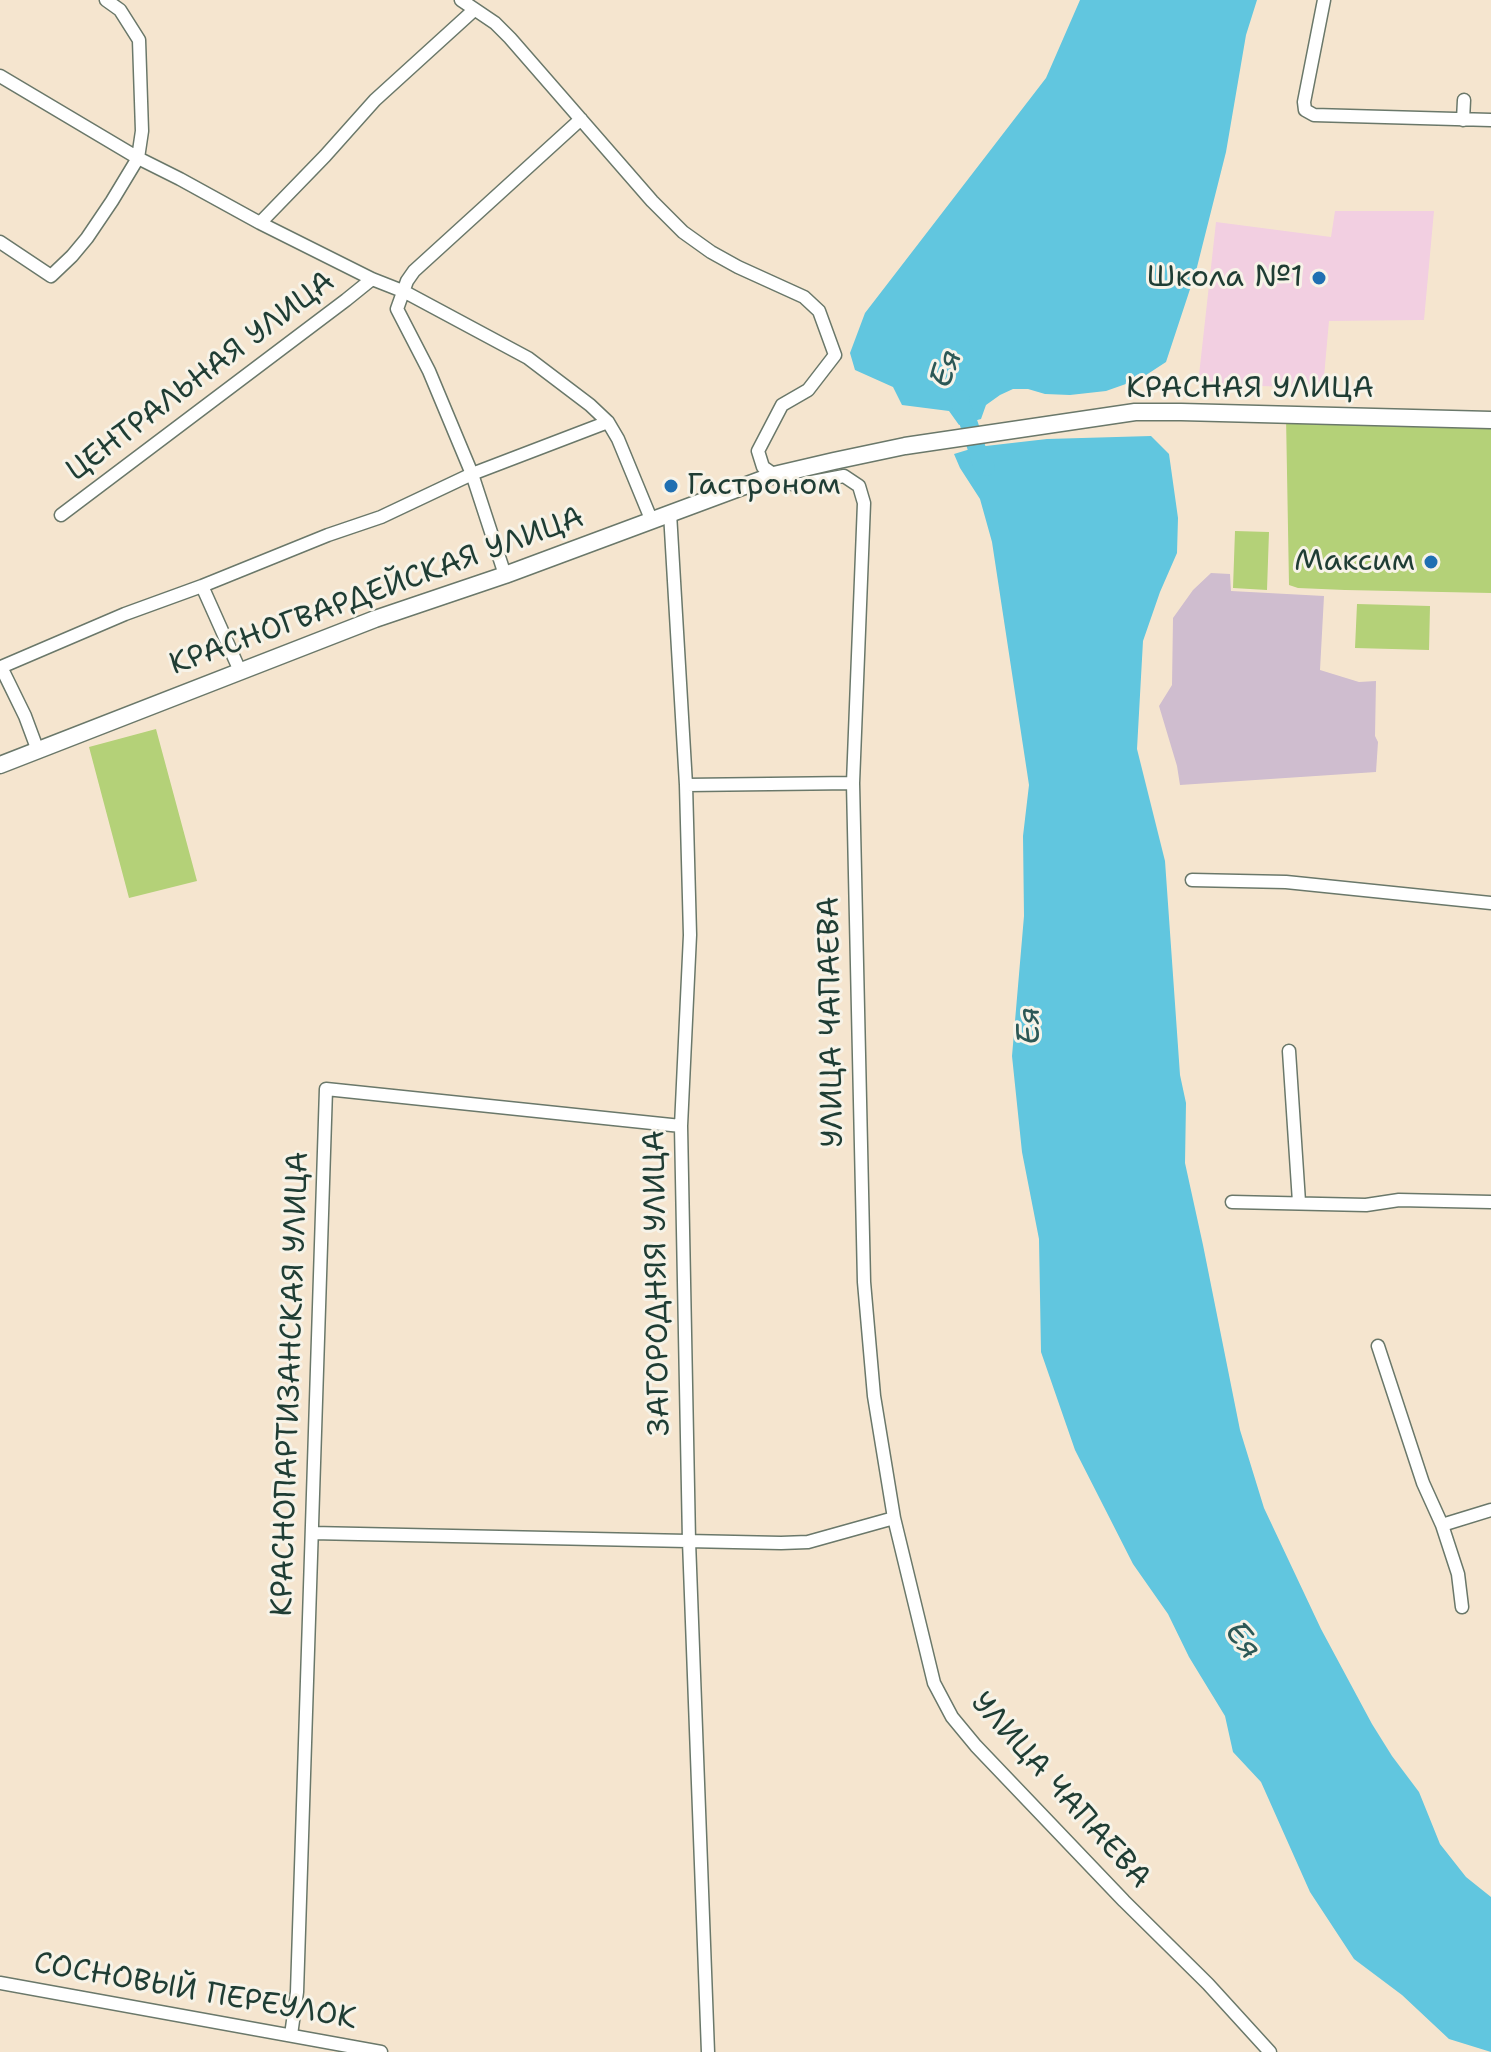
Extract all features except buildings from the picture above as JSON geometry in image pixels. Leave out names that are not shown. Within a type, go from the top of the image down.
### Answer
[{"type":"street","points":[[0,242],[51,276],[87,238],[138,158],[142,131],[139,40],[120,10],[106,0]]},
{"type":"street","points":[[461,0],[495,23],[510,38],[652,201],[683,232],[738,267],[804,297],[819,311],[835,355],[808,390],[782,405],[758,451],[763,467],[774,475]]},
{"type":"street","points":[[1324,0],[1305,110],[1314,115],[1491,120]]},
{"type":"street","points":[[260,223],[375,100],[474,10]]},
{"type":"street","name":"ЦЕНТРАЛЬНАЯ УЛИЦА","points":[[0,76],[138,158],[260,223],[372,279],[405,292],[528,358],[608,422],[651,519]]},
{"type":"street","points":[[1463,120],[1464,100]]},
{"type":"street","points":[[505,575],[472,474],[429,371],[397,309],[414,271],[581,119]]},
{"type":"street","name":"ЦЕНТРАЛЬНАЯ УЛИЦА","points":[[61,515],[372,279]]},
{"type":"street","name":"КРАСНАЯ УЛИЦА","points":[[774,475],[905,446],[1135,412],[1491,420]]},
{"type":"street","points":[[38,751],[1,667],[125,614],[381,517],[472,474],[608,422]]},
{"type":"street","name":"КРАСНОГВАРДЕЙСКАЯ УЛИЦА","points":[[0,765],[375,619],[505,575],[774,475]]},
{"type":"street","name":"УЛИЦА ЧАПАЕВА","points":[[774,475],[796,485],[844,476],[859,486],[864,503],[853,783],[864,1282],[874,1396],[894,1518],[934,1683],[952,1717],[976,1746],[1208,1984],[1270,2052]]},
{"type":"street","name":"ЗАГОРОДНЯЯ УЛИЦА","points":[[670,513],[686,785],[690,935],[681,1126],[689,1541],[708,2052]]},
{"type":"street","points":[[202,586],[240,671]]},
{"type":"street","points":[[686,785],[853,783]]},
{"type":"street","points":[[1192,880],[1286,882],[1491,903]]},
{"type":"street","points":[[1289,1051],[1299,1202]]},
{"type":"street","name":"КРАСНОПАРТИЗАНСКАЯ УЛИЦА","points":[[291,2035],[297,1992],[326,1089],[681,1126]]},
{"type":"street","points":[[1232,1202],[1366,1205],[1399,1200],[1491,1202]]},
{"type":"street","points":[[1378,1346],[1423,1483],[1442,1525],[1458,1574],[1462,1607]]},
{"type":"street","points":[[1442,1525],[1491,1510]]},
{"type":"street","points":[[312,1533],[781,1543],[808,1542],[894,1518]]},
{"type":"street","name":"СОСНОВЫЙ ПЕРЕУЛОК","points":[[0,1983],[381,2052]]},
{"type":"shaded area","name":"Школа №1","points":[[1335,211],[1434,211],[1424,320],[1329,321],[1323,388],[1198,384],[1216,222],[1331,237]]},
{"type":"shaded area","points":[[1211,573],[1230,574],[1231,591],[1324,596],[1320,670],[1359,682],[1376,681],[1376,772],[1180,785],[1159,706],[1172,685],[1173,618],[1193,590]]},
{"type":"green space","points":[[1286,416],[1491,425],[1491,593],[1345,590],[1289,585]]},
{"type":"green space","points":[[1235,531],[1269,532],[1267,590],[1233,588]]},
{"type":"green space","points":[[1357,604],[1430,606],[1429,650],[1355,648]]},
{"type":"green space","points":[[156,729],[197,881],[129,898],[89,747]]},
{"type":"water","points":[[1080,0],[1257,0],[1246,35],[1226,152],[1196,271],[1166,362],[1140,379],[1106,391],[1070,395],[1013,389],[986,405],[981,419],[959,425],[949,411],[902,405],[893,387],[855,370],[850,353],[865,313],[1046,78]]},
{"type":"water","points":[[1151,436],[1169,454],[1178,518],[1177,553],[1143,641],[1137,749],[1165,861],[1180,1075],[1186,1103],[1185,1163],[1240,1430],[1264,1508],[1321,1629],[1372,1724],[1419,1792],[1440,1844],[1466,1877],[1491,1897],[1491,2052],[1449,2039],[1402,1995],[1354,1959],[1310,1892],[1261,1782],[1233,1752],[1225,1716],[1189,1657],[1168,1614],[1133,1564],[1075,1450],[1041,1352],[1039,1239],[1022,1152],[1012,1056],[1024,916],[1023,836],[1029,785],[992,542],[980,499],[954,454],[977,447],[1047,439]]},
{"type":"waterway","name":"Ея","points":[[961,399],[982,465],[986,467]]},
{"type":"place","name":"Школа №1","points":[[1319,278]]},
{"type":"place","name":"Гастроном","points":[[671,486]]},
{"type":"place","name":"Максим","points":[[1431,562]]}]
